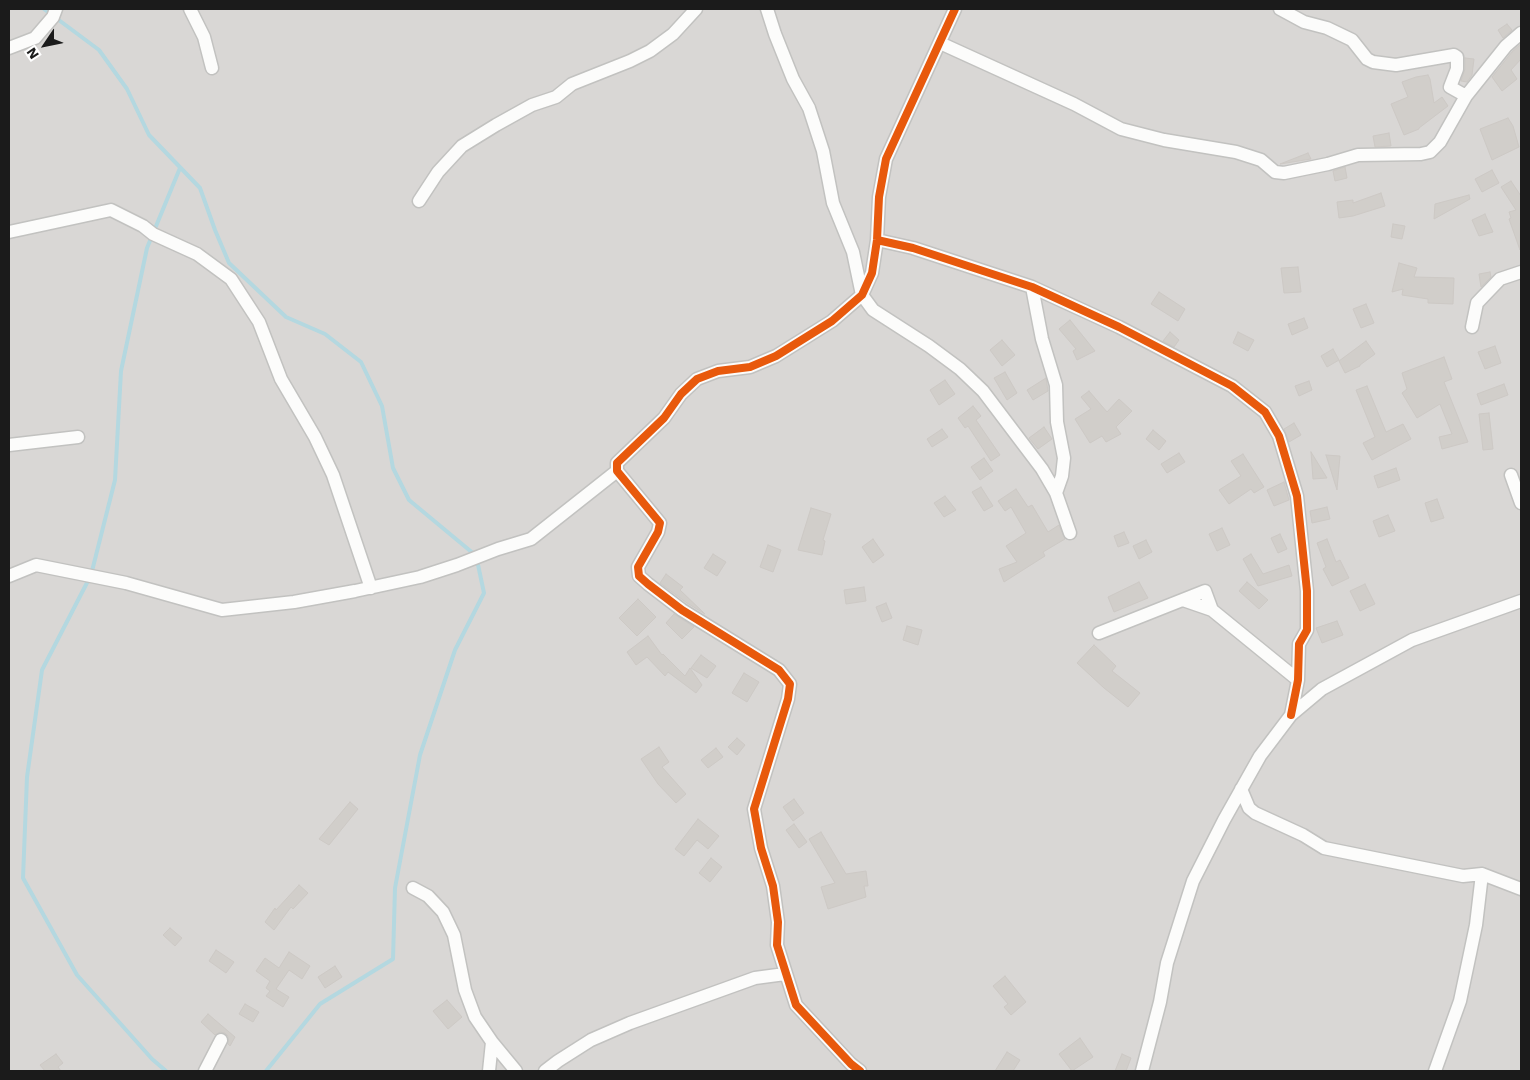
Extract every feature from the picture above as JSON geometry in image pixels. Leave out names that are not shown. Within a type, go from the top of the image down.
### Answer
[{"type":"street","points":[[9,48],[34,38],[53,17],[56,9]]},
{"type":"street","points":[[190,9],[204,37],[212,68]]},
{"type":"street","points":[[419,201],[438,172],[462,146],[532,106],[556,97],[572,84],[630,62],[650,51],[674,34],[696,9]]},
{"type":"street","points":[[767,9],[793,79],[812,116],[823,151],[833,203],[853,252],[862,295],[873,310],[929,346],[983,391],[1042,469],[1056,493],[1070,533]]},
{"type":"street","points":[[9,576],[36,565],[126,583],[222,610],[294,602],[420,577],[531,539],[617,471],[618,462],[664,418],[681,394],[697,379],[718,371],[750,367],[776,356],[832,321],[862,295],[872,273],[886,159],[955,9]]},
{"type":"street","points":[[1280,9],[1304,22],[1327,28],[1352,40],[1367,59],[1373,62],[1396,65],[1454,55],[1457,58],[1457,69],[1450,87],[1466,96]]},
{"type":"street","points":[[940,43],[1074,104],[1121,129],[1164,140],[1236,152],[1261,160],[1275,172],[1284,173],[1328,164],[1358,155],[1430,152],[1440,142],[1466,96],[1506,46],[1521,33]]},
{"type":"street","points":[[9,232],[111,210],[143,226],[153,234],[197,254],[231,279],[259,322],[280,379],[315,437],[333,475],[371,588]]},
{"type":"street","points":[[877,240],[914,248],[1032,287],[1119,327],[1232,386],[1265,412],[1279,436],[1297,496],[1307,591],[1307,630],[1299,644],[1298,680],[1290,716]]},
{"type":"street","points":[[1472,327],[1477,303],[1500,279],[1521,272]]},
{"type":"street","points":[[1032,287],[1042,339],[1056,384],[1057,422],[1064,458],[1062,476],[1056,493]]},
{"type":"street","points":[[9,445],[78,437]]},
{"type":"street","points":[[617,471],[655,514],[660,523],[658,532],[638,567],[639,576],[682,610],[779,670],[790,684],[788,699],[754,809],[761,848],[773,886],[778,922],[777,946],[796,1005],[851,1064],[860,1071]]},
{"type":"street","points":[[1511,475],[1521,503]]},
{"type":"street","points":[[1099,634],[1205,591],[1212,610],[1298,680]]},
{"type":"street","points":[[1142,1071],[1160,1002],[1167,963],[1193,882],[1260,756],[1290,716],[1322,689],[1412,640],[1521,600]]},
{"type":"street","points":[[1241,789],[1249,808],[1255,813],[1303,835],[1324,848],[1464,876],[1482,874],[1521,889]]},
{"type":"street","points":[[1435,1071],[1460,1001],[1476,925],[1482,874]]},
{"type":"street","points":[[413,888],[428,896],[443,912],[454,935],[465,990],[475,1017],[492,1042],[516,1071]]},
{"type":"street","points":[[545,1071],[591,1040],[630,1022],[755,978],[785,974]]},
{"type":"street","points":[[206,1071],[221,1040]]},
{"type":"street","points":[[489,1071],[492,1042]]},
{"type":"shaded area","points":[[9,9],[1521,9],[1521,1071],[9,1071]]},
{"type":"building","points":[[1507,24],[1512,30],[1503,38],[1498,30]]},
{"type":"building","points":[[1521,44],[1521,59],[1511,70],[1517,79],[1502,91],[1492,77]]},
{"type":"building","points":[[1465,58],[1474,59],[1472,75],[1467,82],[1461,81],[1465,69]]},
{"type":"building","points":[[1428,75],[1434,103],[1442,97],[1448,106],[1419,129],[1404,135],[1391,104],[1408,97],[1402,82]]},
{"type":"building","points":[[1508,118],[1513,126],[1519,147],[1492,160],[1480,129]]},
{"type":"building","points":[[1389,133],[1391,146],[1375,147],[1373,136]]},
{"type":"building","points":[[1308,153],[1311,159],[1280,164]]},
{"type":"building","points":[[1345,167],[1347,178],[1335,181],[1333,171]]},
{"type":"building","points":[[1492,170],[1499,183],[1482,192],[1475,179]]},
{"type":"building","points":[[1511,181],[1521,196],[1520,250],[1509,219],[1511,218],[1509,212],[1516,210],[1501,187]]},
{"type":"building","points":[[1381,193],[1385,206],[1353,216],[1339,218],[1337,202],[1353,200],[1353,203]]},
{"type":"building","points":[[1469,195],[1470,199],[1434,219],[1435,204]]},
{"type":"building","points":[[1485,214],[1493,232],[1479,236],[1472,220]]},
{"type":"building","points":[[1393,224],[1405,226],[1402,239],[1391,237]]},
{"type":"building","points":[[1399,263],[1417,268],[1414,277],[1454,278],[1453,304],[1428,303],[1428,299],[1402,295],[1403,289],[1392,292]]},
{"type":"building","points":[[1298,267],[1301,292],[1284,293],[1281,268]]},
{"type":"building","points":[[1490,272],[1491,277],[1481,287],[1479,274]]},
{"type":"building","points":[[1159,292],[1185,309],[1178,321],[1151,304]]},
{"type":"building","points":[[1366,304],[1374,323],[1361,328],[1353,309]]},
{"type":"building","points":[[1304,318],[1308,328],[1292,335],[1288,324]]},
{"type":"building","points":[[1070,320],[1095,351],[1077,360],[1073,351],[1076,349],[1059,329]]},
{"type":"building","points":[[1170,332],[1179,340],[1174,347],[1163,341]]},
{"type":"building","points":[[1238,332],[1254,340],[1248,351],[1233,343]]},
{"type":"building","points":[[1002,340],[1015,355],[1002,366],[990,350]]},
{"type":"building","points":[[1366,341],[1375,354],[1360,366],[1345,373],[1339,361]]},
{"type":"building","points":[[1495,346],[1501,363],[1485,369],[1478,352]]},
{"type":"building","points":[[1333,349],[1339,360],[1327,367],[1321,356]]},
{"type":"building","points":[[1444,357],[1452,379],[1444,382],[1468,442],[1442,449],[1439,437],[1452,434],[1440,404],[1417,418],[1402,393],[1407,389],[1402,373]]},
{"type":"building","points":[[1005,372],[1017,393],[1007,400],[994,378]]},
{"type":"building","points":[[1046,378],[1048,391],[1033,400],[1027,390]]},
{"type":"building","points":[[945,380],[955,394],[939,405],[930,390]]},
{"type":"building","points":[[1309,381],[1312,390],[1299,396],[1295,386]]},
{"type":"building","points":[[1504,384],[1508,395],[1481,405],[1477,394]]},
{"type":"building","points":[[1367,386],[1386,432],[1403,424],[1411,439],[1372,460],[1363,443],[1375,437],[1356,390]]},
{"type":"building","points":[[1089,391],[1107,412],[1119,399],[1132,411],[1116,427],[1121,434],[1106,442],[1102,436],[1090,443],[1075,419],[1091,409],[1081,397]]},
{"type":"building","points":[[973,406],[981,416],[976,420],[1000,455],[991,461],[968,426],[965,428],[958,418]]},
{"type":"building","points":[[1489,413],[1493,449],[1483,450],[1479,414]]},
{"type":"building","points":[[1294,423],[1301,435],[1289,442],[1284,429]]},
{"type":"building","points":[[1044,427],[1052,439],[1038,449],[1029,438]]},
{"type":"building","points":[[942,429],[948,437],[932,447],[927,439]]},
{"type":"building","points":[[1153,430],[1166,441],[1159,450],[1146,439]]},
{"type":"building","points":[[1311,452],[1327,478],[1313,479]]},
{"type":"building","points":[[1179,453],[1185,462],[1167,473],[1161,464]]},
{"type":"building","points":[[1243,454],[1264,487],[1254,493],[1251,489],[1229,504],[1219,490],[1241,476],[1231,461]]},
{"type":"building","points":[[1326,455],[1340,456],[1337,490]]},
{"type":"building","points":[[984,458],[993,471],[980,480],[971,467]]},
{"type":"building","points":[[1396,468],[1400,480],[1378,488],[1374,476]]},
{"type":"building","points":[[1284,482],[1289,500],[1274,506],[1267,490]]},
{"type":"building","points":[[981,487],[993,506],[984,511],[972,492]]},
{"type":"building","points":[[1016,489],[1028,507],[1032,505],[1048,532],[1059,525],[1065,539],[1043,552],[1045,556],[1004,582],[999,569],[1017,562],[1006,546],[1026,533],[1011,507],[1005,511],[998,501]]},
{"type":"building","points":[[945,496],[956,510],[944,517],[934,503]]},
{"type":"building","points":[[1437,499],[1444,518],[1431,522],[1425,503]]},
{"type":"building","points":[[1327,507],[1330,519],[1312,523],[1310,511]]},
{"type":"building","points":[[811,508],[831,514],[823,540],[825,541],[822,555],[798,550]]},
{"type":"building","points":[[1388,515],[1395,531],[1379,537],[1373,521]]},
{"type":"building","points":[[1222,528],[1230,545],[1217,551],[1209,534]]},
{"type":"building","points":[[1124,532],[1129,543],[1118,547],[1114,536]]},
{"type":"building","points":[[1280,534],[1287,549],[1278,553],[1271,538]]},
{"type":"building","points":[[873,539],[884,555],[873,563],[862,547]]},
{"type":"building","points":[[1327,539],[1336,562],[1340,560],[1349,578],[1332,586],[1323,569],[1326,567],[1317,543]]},
{"type":"building","points":[[1146,540],[1152,552],[1139,559],[1133,546]]},
{"type":"building","points":[[768,545],[781,550],[773,572],[760,567]]},
{"type":"building","points":[[713,554],[726,562],[717,576],[704,568]]},
{"type":"building","points":[[1251,554],[1263,574],[1289,565],[1292,576],[1258,586],[1243,559]]},
{"type":"building","points":[[666,574],[683,587],[680,590],[705,614],[660,583]]},
{"type":"building","points":[[1139,582],[1148,598],[1114,612],[1108,597]]},
{"type":"building","points":[[1247,582],[1268,600],[1259,609],[1239,591]]},
{"type":"building","points":[[1365,584],[1375,604],[1360,611],[1350,591]]},
{"type":"building","points":[[864,587],[866,601],[846,604],[844,590]]},
{"type":"building","points":[[638,599],[656,617],[637,636],[619,618]]},
{"type":"building","points":[[886,603],[892,618],[882,622],[876,607]]},
{"type":"building","points":[[674,614],[694,627],[682,639],[666,623]]},
{"type":"building","points":[[1337,621],[1343,635],[1322,643],[1316,628]]},
{"type":"building","points":[[907,626],[922,630],[918,645],[903,640]]},
{"type":"building","points":[[648,636],[662,655],[685,676],[690,668],[702,685],[696,693],[668,672],[665,676],[647,657],[636,665],[627,652]]},
{"type":"building","points":[[1094,645],[1116,666],[1112,671],[1140,693],[1128,707],[1077,663]]},
{"type":"building","points":[[701,655],[716,666],[707,678],[691,668]]},
{"type":"building","points":[[744,673],[759,682],[747,702],[732,693]]},
{"type":"building","points":[[737,738],[745,745],[737,755],[728,747]]},
{"type":"building","points":[[659,747],[669,762],[662,767],[686,794],[676,803],[658,784],[641,759]]},
{"type":"building","points":[[716,748],[723,757],[708,768],[701,760]]},
{"type":"building","points":[[794,799],[804,813],[793,821],[783,807]]},
{"type":"building","points":[[350,802],[358,809],[329,845],[319,839]]},
{"type":"building","points":[[698,819],[719,836],[708,849],[697,840],[684,856],[675,849]]},
{"type":"building","points":[[794,824],[807,842],[799,848],[786,830]]},
{"type":"building","points":[[821,832],[846,874],[866,871],[868,886],[864,886],[866,897],[828,909],[821,887],[835,883],[809,839]]},
{"type":"building","points":[[711,858],[722,867],[710,882],[699,873]]},
{"type":"building","points":[[299,885],[308,893],[293,909],[291,907],[274,930],[265,922],[275,908],[276,910]]},
{"type":"building","points":[[170,928],[182,938],[175,946],[163,935]]},
{"type":"building","points":[[216,950],[234,962],[226,973],[209,961]]},
{"type":"building","points":[[289,952],[310,966],[302,979],[289,970],[276,989],[289,997],[283,1007],[266,996],[270,991],[266,988],[270,981],[256,971],[265,958],[279,968]]},
{"type":"building","points":[[335,966],[342,977],[325,988],[318,977]]},
{"type":"building","points":[[1005,976],[1026,1002],[1011,1015],[1004,1007],[1008,1004],[993,986]]},
{"type":"building","points":[[447,1000],[462,1017],[448,1029],[433,1011]]},
{"type":"building","points":[[245,1004],[259,1012],[253,1022],[239,1014]]},
{"type":"building","points":[[208,1014],[235,1037],[230,1046],[228,1044],[228,1036],[225,1033],[220,1032],[215,1035],[201,1022]]},
{"type":"building","points":[[1080,1038],[1093,1057],[1072,1071],[1059,1054]]},
{"type":"building","points":[[1007,1052],[1020,1060],[1013,1071],[995,1071]]},
{"type":"building","points":[[56,1054],[63,1063],[58,1067],[61,1071],[45,1071],[40,1065]]},
{"type":"building","points":[[1122,1054],[1131,1058],[1126,1071],[1115,1071]]},
{"type":"waterway","points":[[44,9],[99,50],[127,89],[149,135],[200,188],[229,263],[286,317],[325,334],[361,362],[382,406],[393,468],[409,500],[474,554]]},
{"type":"waterway","points":[[166,1071],[152,1059],[77,975],[23,878],[27,777],[42,670],[91,575],[115,480],[121,371],[147,248],[180,168]]},
{"type":"waterway","points":[[266,1071],[320,1004],[393,959],[395,888],[420,755],[455,650],[484,593],[477,560]]},
{"type":"cycle path","points":[[860,1071],[851,1064],[796,1005],[777,945],[778,922],[773,886],[761,848],[754,809],[788,699],[790,684],[779,670],[682,610],[639,576],[638,567],[658,532],[660,523],[617,471],[617,463],[664,418],[681,394],[697,379],[718,371],[750,367],[776,356],[832,321],[862,295],[872,273],[877,240],[879,197],[886,159],[955,9]]},
{"type":"cycle path","points":[[877,240],[913,248],[1032,287],[1119,327],[1232,386],[1265,412],[1279,436],[1297,496],[1307,591],[1307,630],[1299,644],[1298,680],[1291,715]]}]
